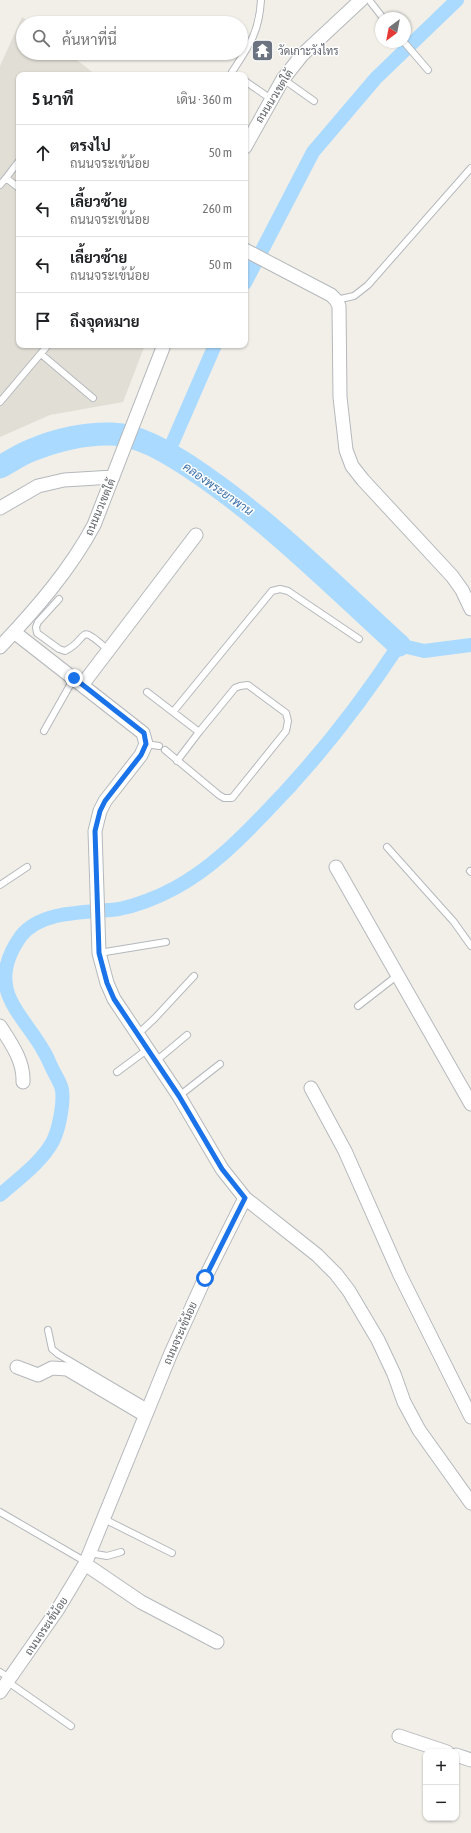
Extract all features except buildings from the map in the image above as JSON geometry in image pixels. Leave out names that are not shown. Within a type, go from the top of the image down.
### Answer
[{"type":"street","name":"ถนนนวเขตใต้","points":[[248,141],[271,98],[283,79],[302,55],[361,0]]},
{"type":"street","points":[[248,252],[285,270],[330,295],[336,300],[339,306],[340,397],[346,450],[352,466],[363,480],[452,576],[462,590],[471,609]]},
{"type":"street","name":"ถนนนวเขตใต้","points":[[0,647],[82,549],[94,525],[163,348]]},
{"type":"street","points":[[0,508],[38,486],[64,480],[115,472]]},
{"type":"street","points":[[78,681],[108,650],[196,535]]},
{"type":"street","points":[[14,632],[144,733],[146,744],[141,755],[105,801],[100,811],[95,831],[99,953],[107,983],[114,999],[179,1096],[222,1169],[245,1198],[317,1254],[336,1274],[349,1291],[378,1340],[394,1374],[404,1402],[419,1430],[471,1504]]},
{"type":"street","points":[[336,867],[471,1104]]},
{"type":"street","points":[[0,1026],[19,1058],[23,1070],[23,1082]]},
{"type":"street","points":[[311,1088],[345,1151],[400,1275],[471,1417]]},
{"type":"street","name":"ถนนจระเข้น้อย","points":[[5,1681],[58,1609],[87,1560],[146,1411],[205,1278],[245,1198]]},
{"type":"street","points":[[18,1367],[38,1375],[52,1368],[67,1370],[146,1411]]},
{"type":"street","points":[[87,1560],[141,1602],[217,1642]]},
{"type":"street","points":[[399,1736],[439,1749]]},
{"type":"street","points":[[459,1756],[471,1760]]},
{"type":"lane","points":[[248,48],[257,30],[261,0]]},
{"type":"lane","points":[[368,0],[379,12]]},
{"type":"lane","points":[[409,48],[428,70]]},
{"type":"lane","points":[[234,72],[241,60]]},
{"type":"lane","points":[[283,79],[314,101]]},
{"type":"lane","points":[[248,83],[271,98]]},
{"type":"lane","points":[[0,185],[16,165]]},
{"type":"lane","points":[[336,300],[354,296],[368,285],[471,168]]},
{"type":"lane","points":[[6,178],[16,186]]},
{"type":"lane","points":[[0,402],[46,348]]},
{"type":"lane","points":[[41,354],[93,398]]},
{"type":"lane","points":[[172,712],[272,592],[280,589],[288,591],[359,639]]},
{"type":"lane","points":[[59,599],[38,622],[36,627],[37,633],[59,649],[65,651],[70,648],[82,635],[87,634],[93,637],[108,650]]},
{"type":"lane","points":[[44,731],[78,681]]},
{"type":"lane","points":[[165,750],[177,761],[219,795],[228,799],[232,798],[286,731],[288,721],[286,713],[248,685],[235,688],[177,761]]},
{"type":"lane","points":[[146,692],[199,732]]},
{"type":"lane","points":[[146,744],[159,746]]},
{"type":"lane","points":[[387,847],[454,922],[471,946]]},
{"type":"lane","points":[[0,886],[27,867]]},
{"type":"lane","points":[[99,953],[166,942]]},
{"type":"lane","points":[[358,1006],[398,974]]},
{"type":"lane","points":[[138,1034],[156,1018],[194,976]]},
{"type":"lane","points":[[156,1061],[187,1035]]},
{"type":"lane","points":[[117,1072],[148,1049]]},
{"type":"lane","points":[[179,1096],[220,1064]]},
{"type":"lane","points":[[48,1330],[52,1349],[58,1354],[146,1411]]},
{"type":"lane","points":[[0,1512],[87,1560],[121,1552]]},
{"type":"lane","points":[[104,1519],[172,1553]]},
{"type":"lane","points":[[5,1681],[71,1726]]},
{"type":"shaded area","points":[[16,30],[16,60],[77,60],[92,72],[16,72],[16,348],[144,348],[123,402],[50,415],[0,437],[0,66]]},
{"type":"waterway","points":[[248,277],[313,152],[376,78],[457,0]]},
{"type":"waterway","points":[[168,453],[214,348]]},
{"type":"waterway","name":"คลองพระยาพาน","points":[[0,467],[41,446],[82,436],[102,434],[122,435],[132,437],[151,445],[170,454],[187,465],[243,506],[323,574],[399,645]]},
{"type":"waterway","points":[[0,1195],[29,1170],[48,1149],[57,1130],[62,1102],[61,1087],[59,1082],[39,1043],[11,1001],[6,985],[5,978],[7,965],[11,953],[21,936],[30,927],[41,921],[67,914],[119,909],[155,898],[188,881],[233,845],[283,794],[319,754],[352,712],[399,645],[424,651],[471,645]]},
{"type":"place","name":"วัดเกาะวังไทร","points":[[262,51]]},
{"type":"route","points":[[74,678],[144,733],[146,744],[141,755],[105,801],[100,811],[95,831],[99,953],[107,983],[114,999],[179,1096],[222,1169],[245,1198],[205,1278]]}]
